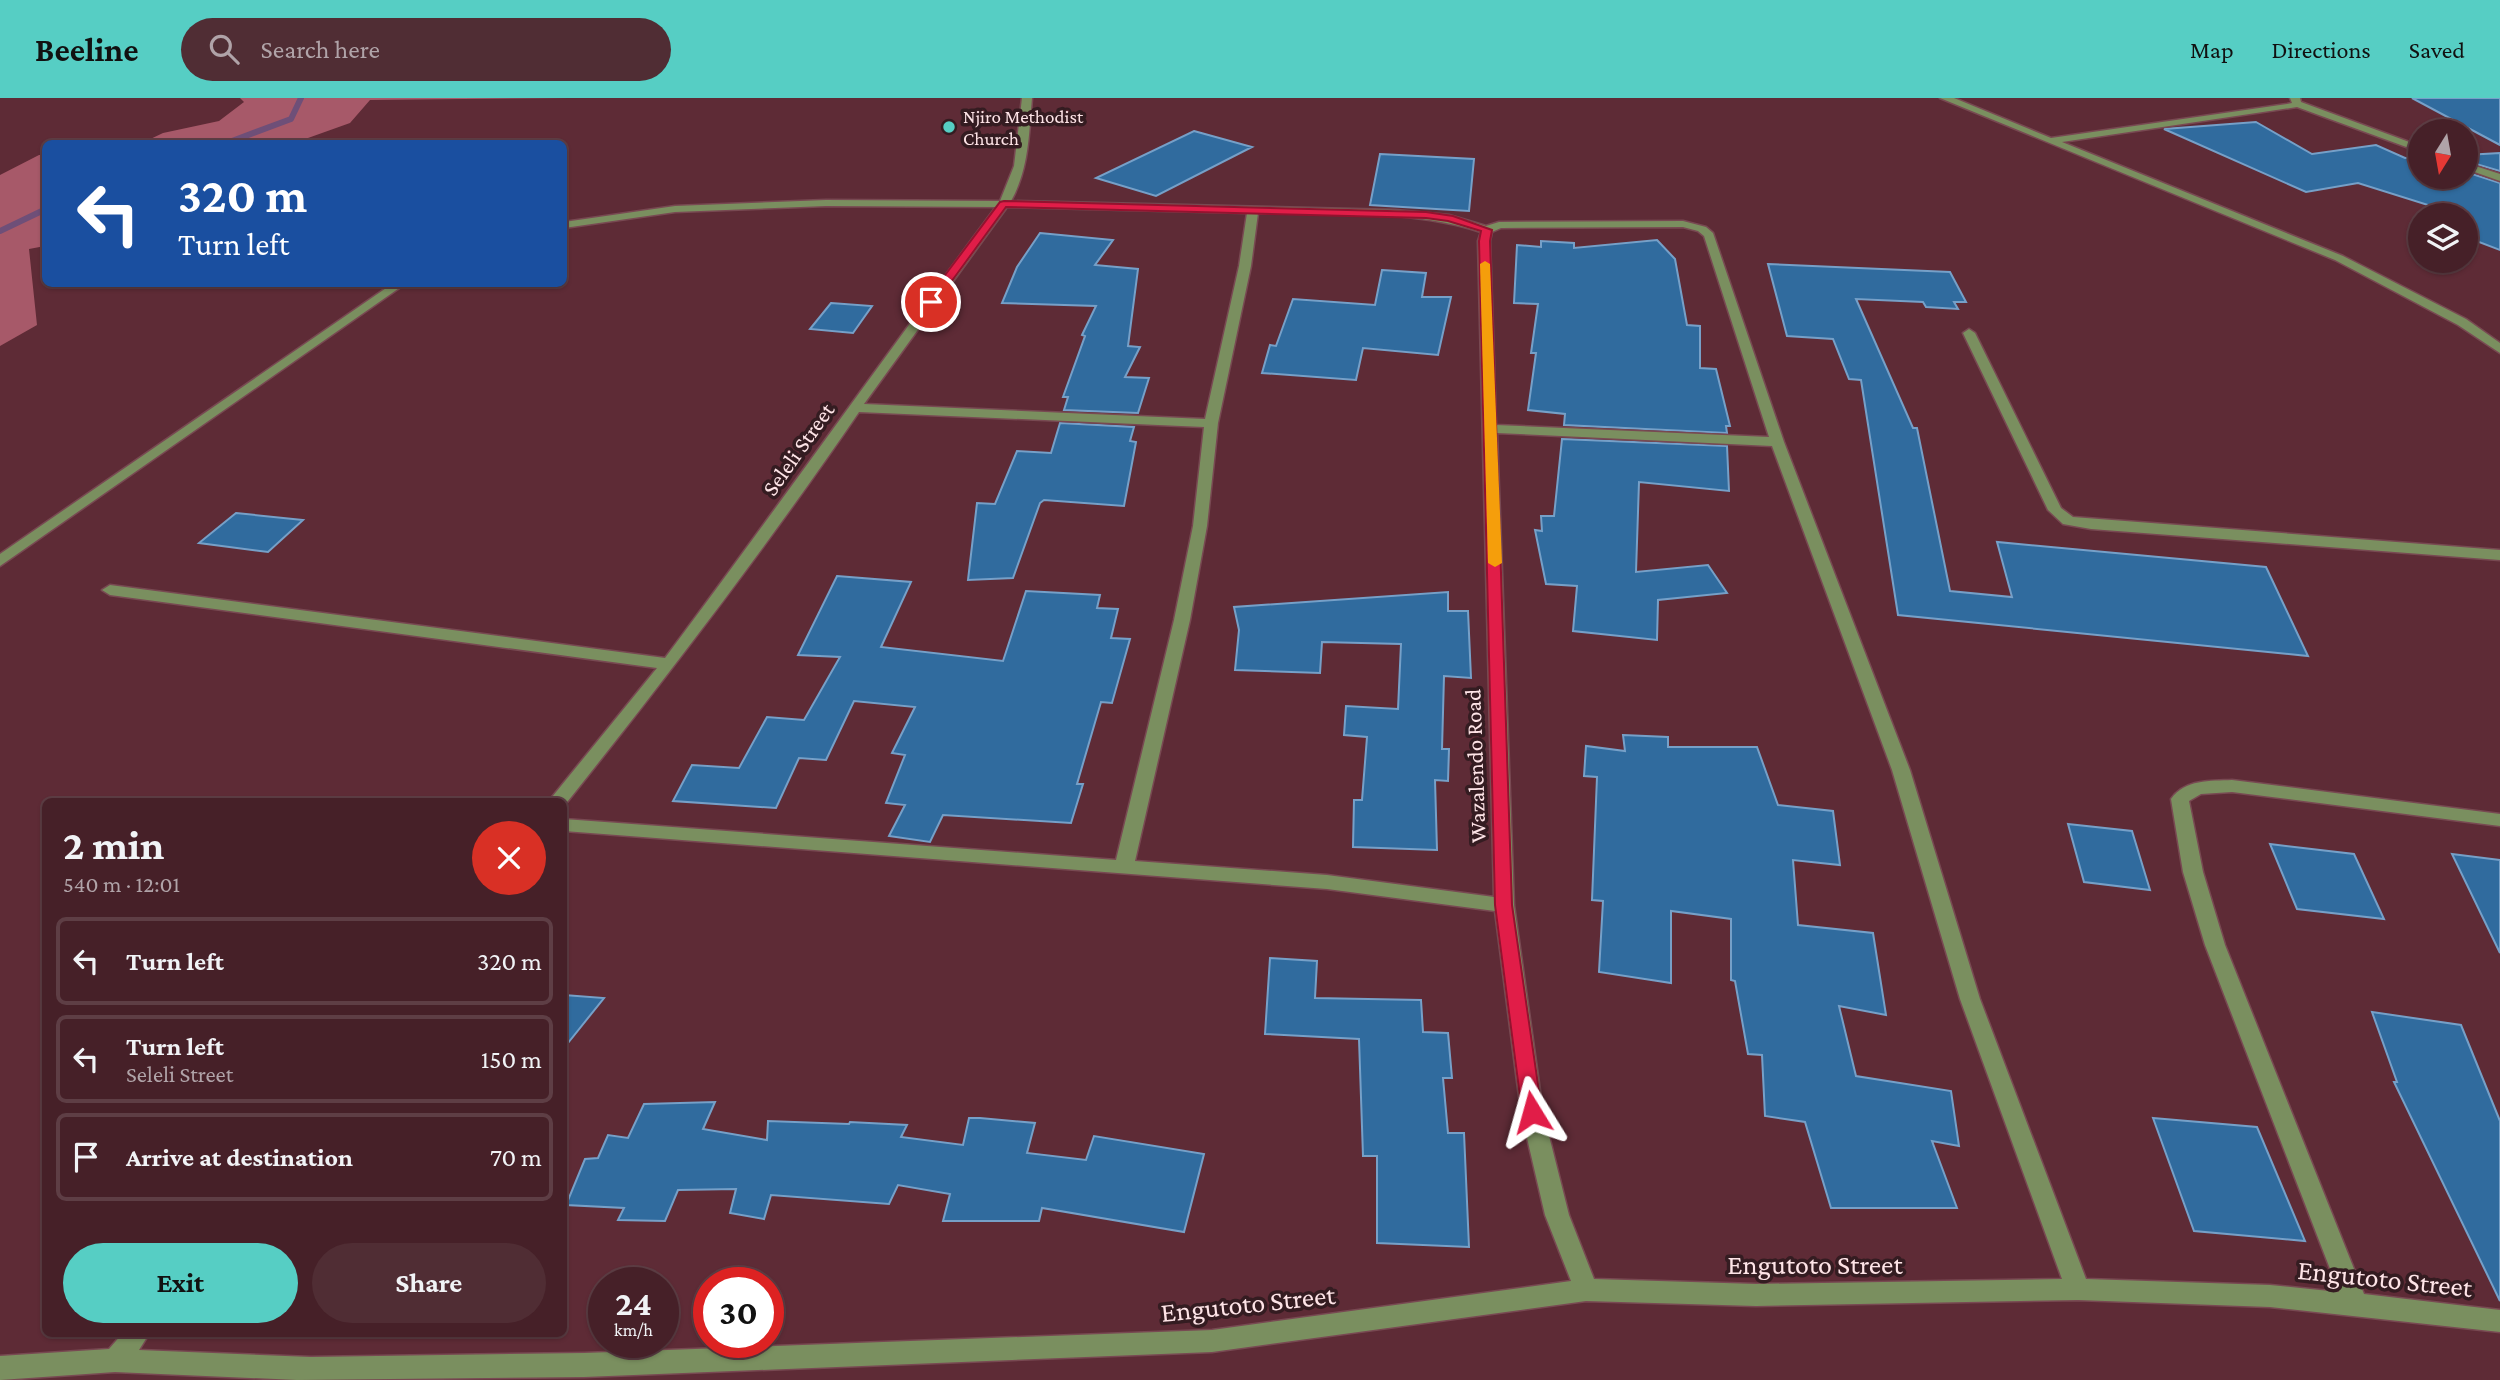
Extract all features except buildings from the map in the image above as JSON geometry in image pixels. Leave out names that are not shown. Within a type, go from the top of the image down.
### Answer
[{"type":"street","name":"Seleli Street","points":[[560,798],[669,664],[797,492],[854,408],[1004,204],[1012,191],[1023,145],[1027,98]]},
{"type":"street","points":[[1945,98],[2340,257],[2462,323],[2500,349]]},
{"type":"street","points":[[2054,140],[2244,114],[2296,101],[2408,144]]},
{"type":"street","points":[[2478,170],[2500,178]]},
{"type":"street","points":[[567,225],[675,209],[751,204],[1004,204],[1426,215],[1450,218],[1487,230],[1499,225],[1636,224],[1683,224],[1702,229],[1709,234],[1713,244],[1723,282],[1777,442],[1901,771],[1970,999],[2078,1289]]},
{"type":"street","points":[[1124,866],[1159,727],[1187,593],[1200,526],[1211,423],[1245,266],[1253,209]]},
{"type":"street","name":"Wazalendo Road","points":[[1487,230],[1484,241],[1504,905],[1532,1112],[1557,1215],[1586,1290]]},
{"type":"street","points":[[0,561],[395,287]]},
{"type":"street","points":[[1969,333],[2055,510],[2068,521],[2500,555]]},
{"type":"street","points":[[854,408],[1211,423]]},
{"type":"street","points":[[1491,429],[1777,442]]},
{"type":"street","points":[[110,590],[669,664]]},
{"type":"street","points":[[2356,1304],[2218,956],[2182,820],[2180,799],[2197,788],[2232,786],[2500,820]]},
{"type":"street","points":[[567,825],[1327,882],[1504,905]]},
{"type":"street","name":"Engutoto Street","points":[[0,1368],[115,1360],[311,1369],[557,1366],[1212,1341],[1586,1290],[1756,1295],[2078,1289],[2270,1296],[2500,1321]]},
{"type":"street","points":[[115,1360],[134,1337]]},
{"type":"shaded area","points":[[240,98],[569,98],[370,100],[350,123],[302,140],[148,140],[163,133],[219,121],[244,102]]},
{"type":"shaded area","points":[[42,155],[42,247],[29,249],[37,325],[0,346],[0,175]]},
{"type":"waterway","points":[[235,140],[291,119],[301,98]]},
{"type":"waterway","points":[[0,231],[42,211]]},
{"type":"slow traffic","points":[[1485,264],[1495,563]]},
{"type":"place","name":"Njiro Methodist Church","points":[[949,127]]},
{"type":"route","points":[[931,302],[1004,204],[1395,213],[1450,218],[1487,230],[1484,241],[1504,905],[1532,1112]]}]
